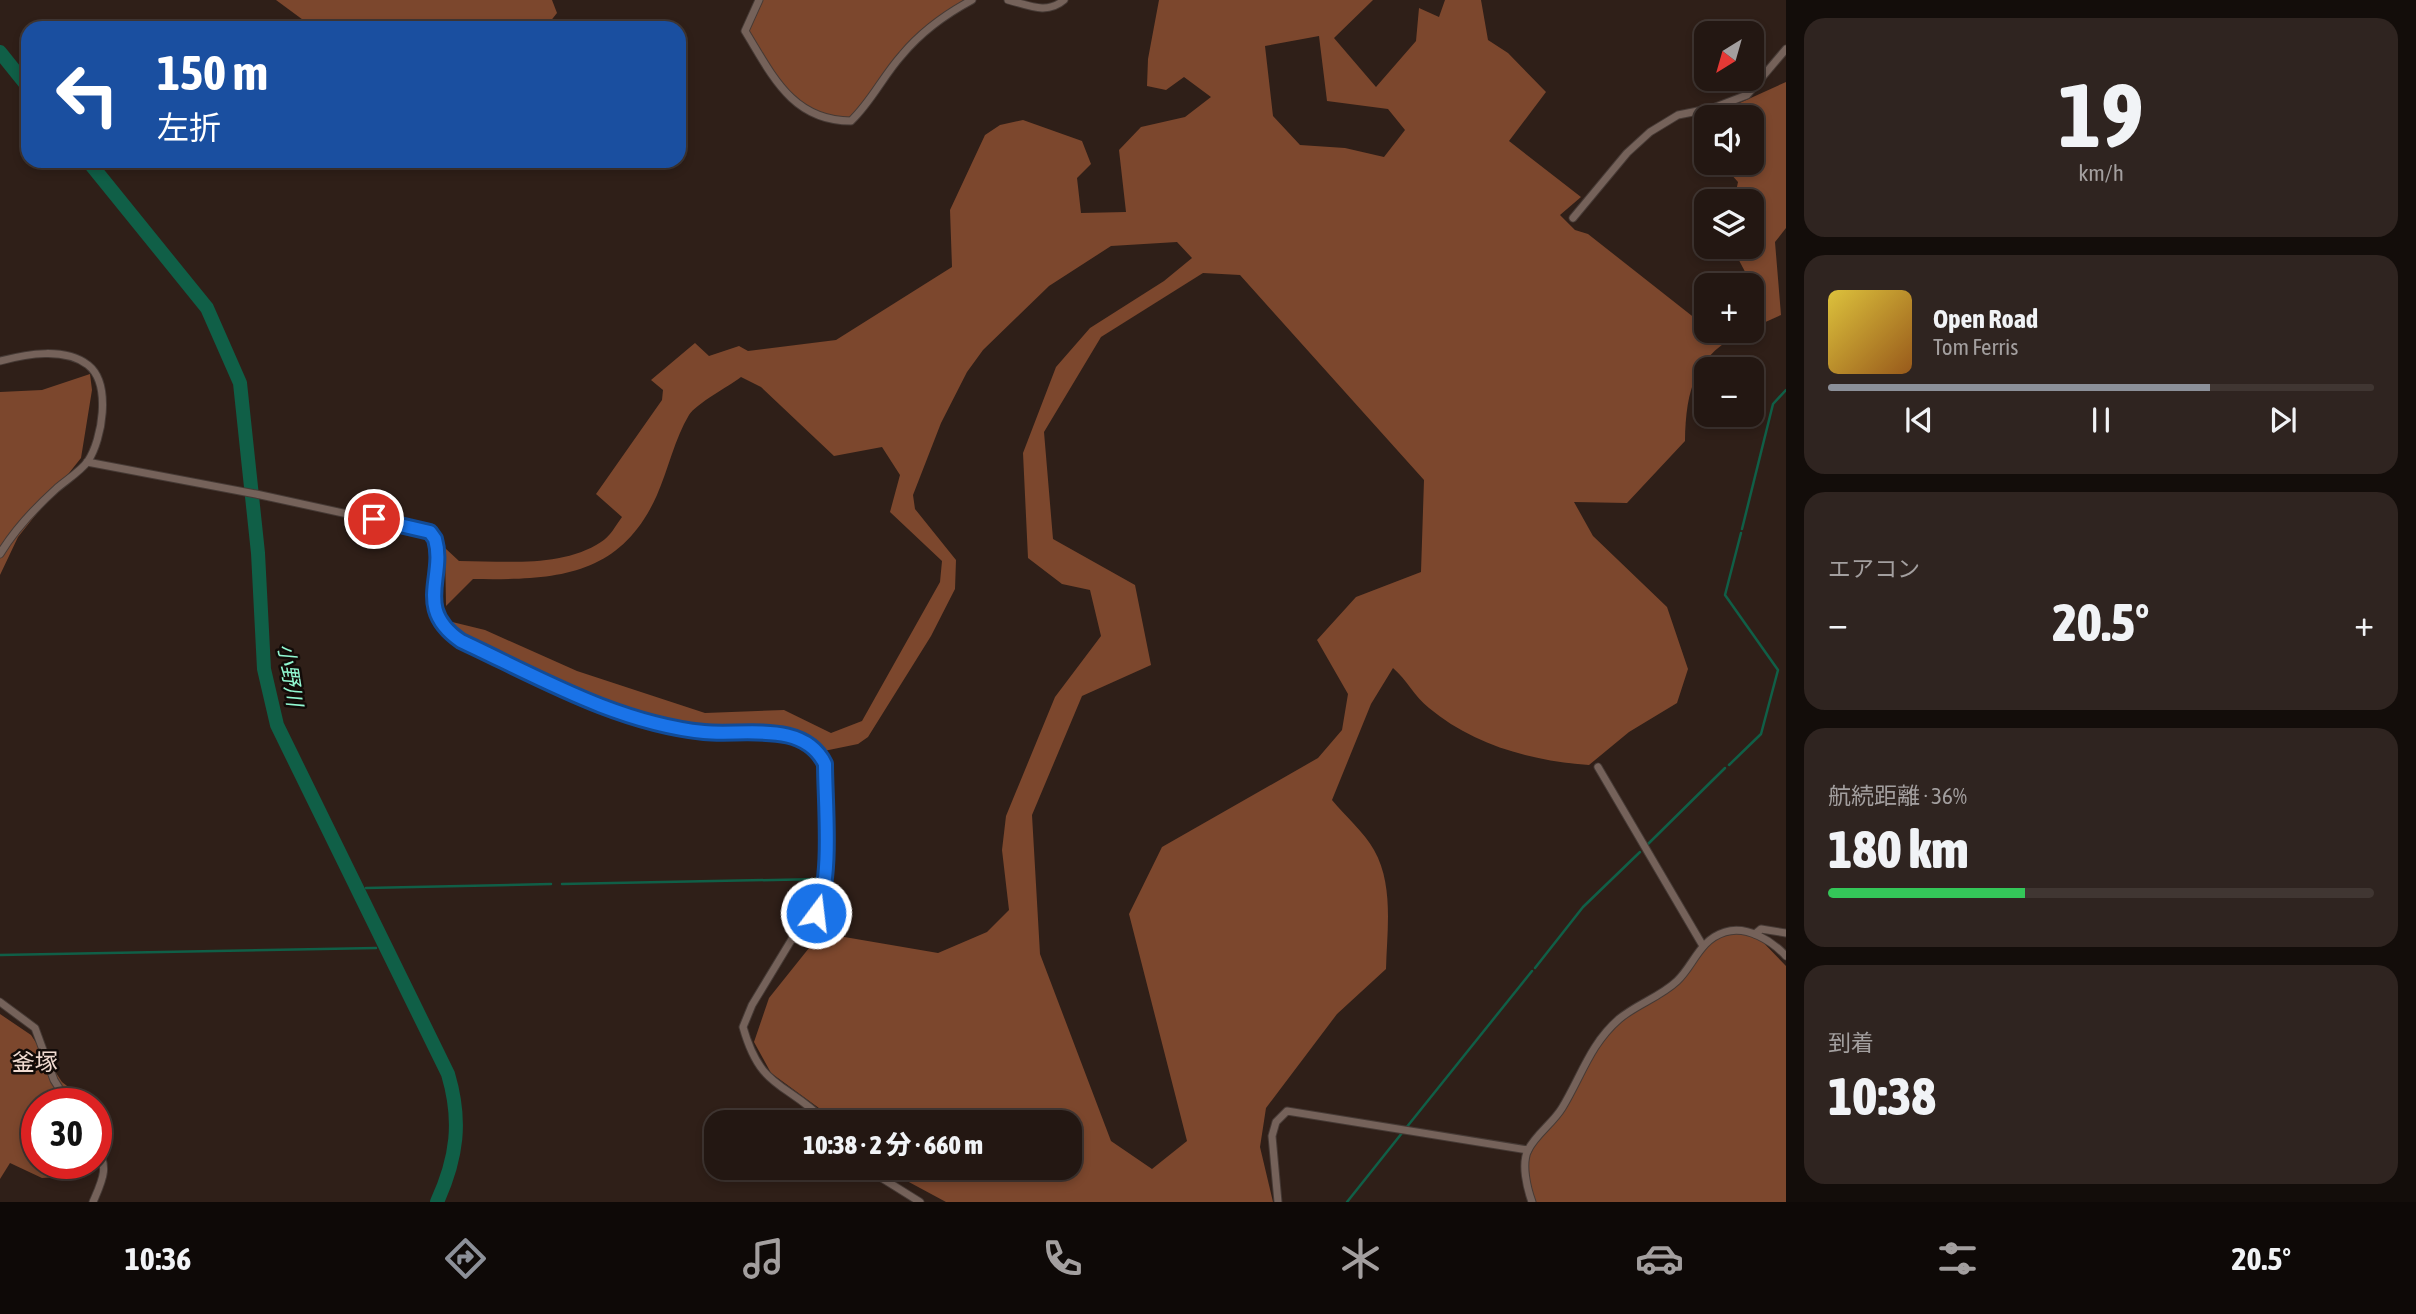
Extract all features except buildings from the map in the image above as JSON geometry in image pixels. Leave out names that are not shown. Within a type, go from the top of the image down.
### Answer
[{"type":"street","points":[[759,0],[745,31],[771,74],[788,96],[813,116],[839,121],[851,121],[871,102],[900,57],[918,36],[972,0]]},
{"type":"street","points":[[1008,0],[1043,9],[1058,6],[1064,0]]},
{"type":"street","points":[[1573,218],[1627,153],[1650,132],[1678,116],[1713,108],[1747,94],[1786,50]]},
{"type":"street","points":[[0,360],[40,353],[76,359],[93,371],[103,402],[103,420],[87,463],[30,513],[0,554]]},
{"type":"street","points":[[87,463],[249,493],[430,532],[436,544],[435,608],[446,630],[461,641],[559,688],[663,725],[703,732],[784,734],[799,738],[819,752],[825,764],[823,900],[810,921],[795,933],[752,1006],[743,1027],[758,1068],[774,1084],[810,1110]]},
{"type":"street","points":[[1598,767],[1703,946]]},
{"type":"street","points":[[1755,934],[1761,929],[1786,933]]},
{"type":"street","points":[[1532,1202],[1525,1170],[1528,1150],[1561,1111],[1584,1061],[1619,1019],[1665,992],[1681,976],[1703,946],[1723,932],[1736,930],[1755,934],[1777,947],[1786,956]]},
{"type":"street","points":[[0,1002],[35,1028],[59,1088]]},
{"type":"street","points":[[1278,1202],[1272,1136],[1276,1122],[1287,1111],[1528,1150]]},
{"type":"street","points":[[93,1202],[102,1179]]},
{"type":"street","points":[[885,1180],[920,1202]]},
{"type":"shaded area","points":[[276,0],[552,0],[557,13],[551,21],[304,21]]},
{"type":"shaded area","points":[[759,0],[972,0],[918,36],[851,121],[814,112],[800,103],[776,77],[745,31]]},
{"type":"shaded area","points":[[1159,0],[1373,0],[1334,38],[1376,87],[1416,41],[1419,8],[1439,17],[1445,0],[1481,0],[1488,40],[1508,53],[1546,92],[1509,141],[1581,197],[1560,215],[1575,230],[1588,234],[1694,317],[1694,343],[1725,343],[1710,357],[1694,357],[1694,382],[1688,405],[1685,441],[1627,503],[1574,502],[1593,536],[1667,607],[1688,669],[1677,703],[1629,732],[1589,765],[1525,755],[1465,732],[1424,704],[1393,668],[1371,704],[1332,800],[1365,837],[1380,864],[1388,908],[1386,969],[1337,1014],[1266,1108],[1260,1147],[1273,1202],[946,1202],[905,1180],[1082,1180],[1082,1110],[822,1110],[771,1073],[754,1042],[769,998],[821,933],[938,953],[987,932],[1009,910],[1002,850],[1006,816],[1055,697],[1101,636],[1090,590],[1062,584],[1028,558],[1023,453],[1056,367],[1090,328],[1164,281],[1192,258],[1177,242],[1111,246],[1049,286],[983,350],[967,372],[941,423],[913,495],[915,509],[956,560],[955,589],[931,636],[868,737],[858,744],[819,752],[799,738],[703,732],[617,711],[461,641],[440,619],[485,630],[577,671],[705,713],[784,710],[831,733],[862,721],[940,582],[942,561],[890,512],[900,475],[882,447],[834,456],[761,387],[741,377],[689,415],[657,495],[642,522],[624,543],[604,558],[557,575],[473,579],[446,606],[445,548],[459,561],[513,562],[569,556],[604,540],[622,517],[596,494],[662,400],[663,390],[651,380],[695,343],[709,356],[739,346],[748,351],[836,340],[952,267],[950,210],[985,135],[1000,125],[1023,120],[1082,141],[1091,164],[1077,178],[1081,213],[1126,212],[1119,150],[1141,127],[1185,117],[1211,97],[1184,77],[1166,90],[1147,86],[1148,59]],"holes":[[[1319,36],[1327,101],[1388,109],[1405,130],[1384,157],[1345,148],[1300,145],[1273,116],[1265,46]],[[1203,273],[1240,275],[1424,480],[1421,572],[1356,597],[1317,640],[1348,694],[1342,730],[1318,758],[1162,847],[1129,914],[1187,1141],[1152,1169],[1111,1141],[1040,954],[1032,815],[1082,696],[1151,665],[1135,585],[1053,539],[1044,432],[1101,337]]]},
{"type":"shaded area","points":[[1786,82],[1786,228],[1775,242],[1781,315],[1764,323],[1764,273],[1746,273],[1738,259],[1764,259],[1764,189],[1737,189],[1738,182],[1732,175],[1764,175],[1764,105],[1735,105]]},
{"type":"shaded area","points":[[90,374],[92,390],[81,458],[18,537],[0,575],[0,392],[42,390]]},
{"type":"shaded area","points":[[1723,932],[1755,934],[1786,966],[1786,1202],[1532,1202],[1525,1170],[1528,1150],[1561,1111],[1584,1061],[1619,1019],[1665,992],[1690,960]]},
{"type":"shaded area","points":[[0,1014],[31,1035],[62,1082],[70,1088],[21,1088],[21,1168],[10,1163],[0,1179]]},
{"type":"waterway","name":"小野川","points":[[0,52],[21,78]]},
{"type":"waterway","name":"小野川","points":[[94,168],[207,308],[240,383],[258,553],[264,669],[277,725],[448,1074],[455,1108],[455,1139],[449,1170],[437,1202]]},
{"type":"waterway","points":[[1742,529],[1773,404],[1786,390]]},
{"type":"waterway","points":[[1729,765],[1761,734],[1778,670],[1725,595],[1741,533]]},
{"type":"waterway","points":[[1646,846],[1725,768]]},
{"type":"waterway","points":[[1535,968],[1583,907],[1640,852]]},
{"type":"waterway","points":[[562,884],[821,879]]},
{"type":"waterway","points":[[366,888],[551,884]]},
{"type":"waterway","points":[[0,955],[376,948]]},
{"type":"waterway","points":[[1406,1128],[1532,971]]},
{"type":"waterway","points":[[1347,1202],[1402,1133]]},
{"type":"district","name":"釜塚","points":[[35,1062]]},
{"type":"route","points":[[374,519],[430,532],[435,539],[435,608],[446,630],[461,641],[559,688],[617,711],[663,725],[703,732],[784,734],[799,738],[819,752],[825,764],[825,876],[823,900],[816,913]]}]
